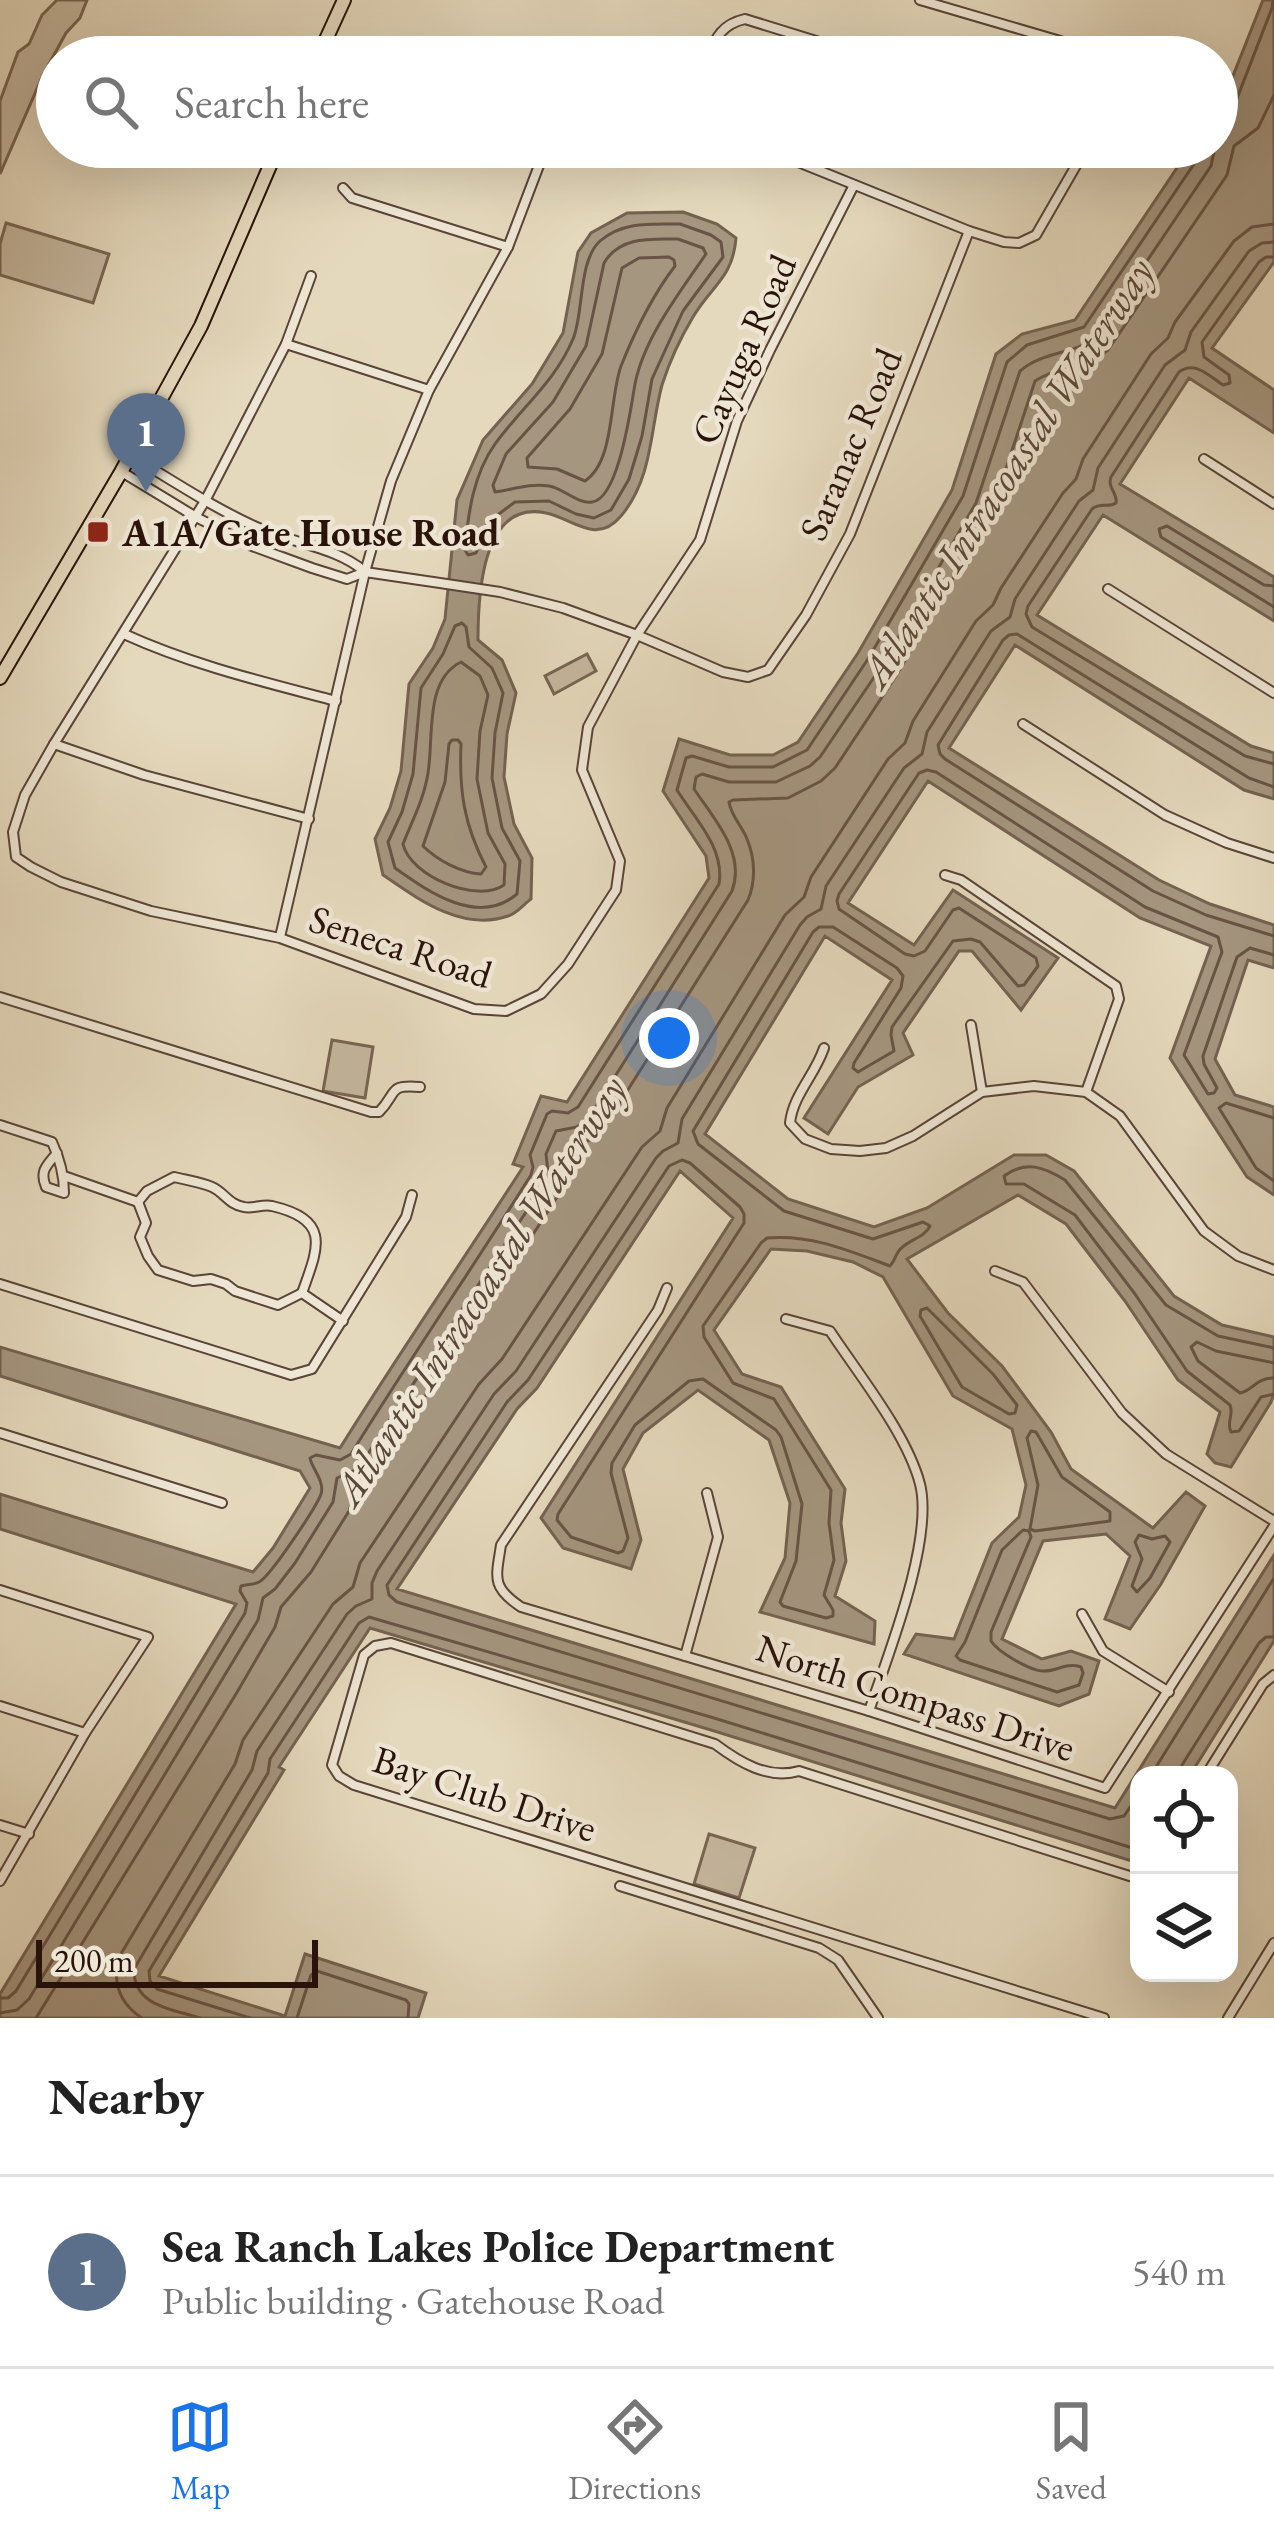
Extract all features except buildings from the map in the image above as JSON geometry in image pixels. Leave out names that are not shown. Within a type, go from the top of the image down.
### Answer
[{"type":"main road","points":[[328,36],[344,0]]},
{"type":"main road","points":[[0,678],[201,326],[269,168]]},
{"type":"street","points":[[920,0],[1043,36]]},
{"type":"street","points":[[718,36],[732,22],[745,20],[798,36]]},
{"type":"street","points":[[365,572],[392,481],[429,390],[508,247],[538,168]]},
{"type":"street","points":[[808,168],[969,231],[1019,243],[1036,235],[1076,168]]},
{"type":"street","name":"Cayuga Road","points":[[637,634],[700,540],[737,421],[854,185]]},
{"type":"street","points":[[343,188],[352,198],[508,247]]},
{"type":"street","name":"Saranac Road","points":[[637,634],[723,672],[748,677],[768,670],[806,615],[850,534],[969,231]]},
{"type":"street","points":[[280,938],[151,911],[61,882],[16,856],[13,832],[26,795],[54,744],[196,518],[286,344],[311,276]]},
{"type":"street","points":[[286,344],[429,390]]},
{"type":"street","points":[[130,455],[260,529],[352,561],[365,572]]},
{"type":"street","points":[[1204,459],[1274,504]]},
{"type":"street","points":[[121,472],[252,546],[347,579],[365,572],[500,592],[637,634]]},
{"type":"street","name":"Seneca Road","points":[[365,572],[280,938],[474,1009],[506,1011],[541,994],[568,964],[616,890],[620,861],[582,770],[588,727],[637,634]]},
{"type":"street","points":[[1108,589],[1274,693]]},
{"type":"street","points":[[124,634],[216,669],[336,701]]},
{"type":"street","points":[[1023,724],[1165,815],[1274,858]]},
{"type":"street","points":[[54,744],[144,775],[308,819]]},
{"type":"street","points":[[945,875],[961,880],[1115,986],[1119,999],[1086,1092]]},
{"type":"street","points":[[0,997],[370,1112],[379,1112],[400,1085],[420,1087]]},
{"type":"street","points":[[970,1025],[982,1092]]},
{"type":"street","points":[[824,1048],[818,1067],[792,1105],[790,1123],[805,1139],[831,1149],[886,1148],[982,1092],[1034,1086],[1086,1092],[1120,1116],[1204,1231],[1238,1256],[1274,1270]]},
{"type":"street","points":[[0,1125],[52,1142],[57,1153],[64,1176],[64,1193],[46,1187],[42,1177],[57,1153]]},
{"type":"street","points":[[64,1176],[138,1202],[146,1223],[140,1238],[158,1270],[194,1281],[211,1279],[278,1305],[302,1293],[318,1249],[315,1233],[304,1217],[267,1204],[246,1208],[230,1203],[217,1188],[174,1177],[147,1191],[138,1202]]},
{"type":"street","points":[[0,1285],[291,1375],[312,1369],[406,1216],[412,1195]]},
{"type":"street","points":[[995,1271],[1023,1282],[1122,1413],[1166,1454],[1274,1524]]},
{"type":"street","name":"North Compass Drive","points":[[668,1288],[658,1310],[501,1544],[496,1575],[503,1595],[521,1607],[869,1711],[1105,1788],[1274,1524]]},
{"type":"street","points":[[302,1293],[343,1322]]},
{"type":"street","points":[[786,1319],[830,1331],[903,1444],[921,1487],[921,1538],[869,1711]]},
{"type":"street","points":[[0,1433],[222,1503]]},
{"type":"street","points":[[685,1656],[718,1537],[706,1493]]},
{"type":"street","points":[[0,1590],[148,1637],[0,1881]]},
{"type":"street","points":[[1082,1614],[1103,1652],[1169,1692]]},
{"type":"street","name":"Bay Club Drive","points":[[1104,2018],[354,1785],[332,1765],[364,1654],[391,1643],[715,1744],[740,1763],[771,1772],[799,1771],[1130,1876]]},
{"type":"street","points":[[1213,1766],[1263,1684],[1274,1675]]},
{"type":"street","points":[[0,1706],[86,1733]]},
{"type":"street","points":[[0,1825],[29,1834]]},
{"type":"street","points":[[620,1886],[819,1948],[851,1975],[878,2018]]},
{"type":"street","points":[[1228,2018],[1274,1943]]},
{"type":"shaded area","points":[[57,0],[87,0],[80,18],[64,36],[36,36],[36,91],[0,174],[0,101],[18,52],[29,44],[42,15]]},
{"type":"shaded area","points":[[6,223],[109,254],[93,303],[0,275]]},
{"type":"shaded area","points":[[587,654],[596,671],[554,694],[545,676]]},
{"type":"shaded area","points":[[332,1040],[373,1047],[365,1098],[323,1091]]},
{"type":"shaded area","points":[[709,1834],[755,1848],[739,1898],[694,1884]]},
{"type":"water","name":"Atlantic Intracoastal Waterway","points":[[1263,0],[1274,0],[1274,262],[1212,348],[1274,390],[1274,433],[1189,378],[1120,484],[1274,577],[1274,621],[1103,515],[1037,615],[1251,746],[1274,753],[1274,799],[1244,790],[1015,645],[949,748],[1159,880],[1210,904],[1274,925],[1274,968],[1248,960],[1215,1059],[1235,1095],[1274,1107],[1274,1195],[1247,1177],[1170,1058],[1211,946],[1140,918],[928,781],[848,903],[914,945],[953,890],[1058,958],[1021,1010],[972,951],[959,951],[903,1033],[913,1055],[858,1087],[828,1134],[804,1118],[892,980],[825,936],[705,1134],[788,1199],[874,1227],[927,1208],[1014,1155],[1046,1155],[1074,1171],[1174,1296],[1222,1325],[1274,1337],[1271,1402],[1231,1467],[1215,1463],[1207,1454],[1220,1412],[1178,1380],[1066,1224],[1018,1195],[907,1259],[948,1313],[1002,1366],[1051,1432],[1071,1469],[1153,1528],[1186,1492],[1205,1506],[1130,1629],[1105,1619],[1130,1556],[1106,1534],[1043,1541],[1002,1639],[1042,1659],[1071,1651],[1099,1661],[1089,1694],[1059,1706],[904,1654],[916,1634],[954,1639],[992,1543],[1019,1517],[1026,1485],[1012,1429],[953,1396],[883,1277],[853,1262],[807,1251],[771,1249],[714,1330],[742,1374],[781,1387],[845,1489],[841,1523],[846,1561],[835,1596],[875,1621],[874,1644],[760,1612],[785,1558],[790,1503],[769,1440],[698,1390],[643,1433],[623,1469],[641,1540],[631,1569],[563,1548],[541,1518],[733,1218],[680,1171],[397,1589],[1115,1808],[1130,1784],[1130,1860],[370,1628],[279,1767],[284,1770],[159,1976],[285,2016],[305,1954],[426,1993],[418,2018],[0,2018],[0,1994],[236,1604],[0,1529],[0,1494],[253,1572],[310,1488],[300,1471],[0,1376],[0,1347],[340,1448],[523,1167],[513,1164],[541,1096],[567,1102],[709,878],[706,856],[663,791],[679,739],[730,755],[773,755],[798,742],[858,653],[952,490],[996,354],[1022,334],[1075,320],[1177,168],[1238,168],[1238,63]]},
{"type":"water","points":[[683,212],[717,224],[736,238],[734,252],[672,359],[645,469],[631,501],[612,525],[602,529],[584,528],[546,513],[524,513],[508,521],[488,556],[479,600],[478,640],[502,660],[516,693],[504,777],[514,824],[532,858],[531,899],[508,916],[491,920],[457,916],[426,903],[383,875],[375,839],[401,771],[409,684],[445,619],[457,500],[483,440],[532,384],[563,333],[578,252],[591,233],[627,213]]},
{"type":"water","points":[[1274,1555],[1274,1641],[1196,1766],[1141,1766]]},
{"type":"place","name":"Sea Ranch Lakes Police Department","points":[[146,492]]},
{"type":"place","name":"A1A/Gate House Road","points":[[98,532]]}]
